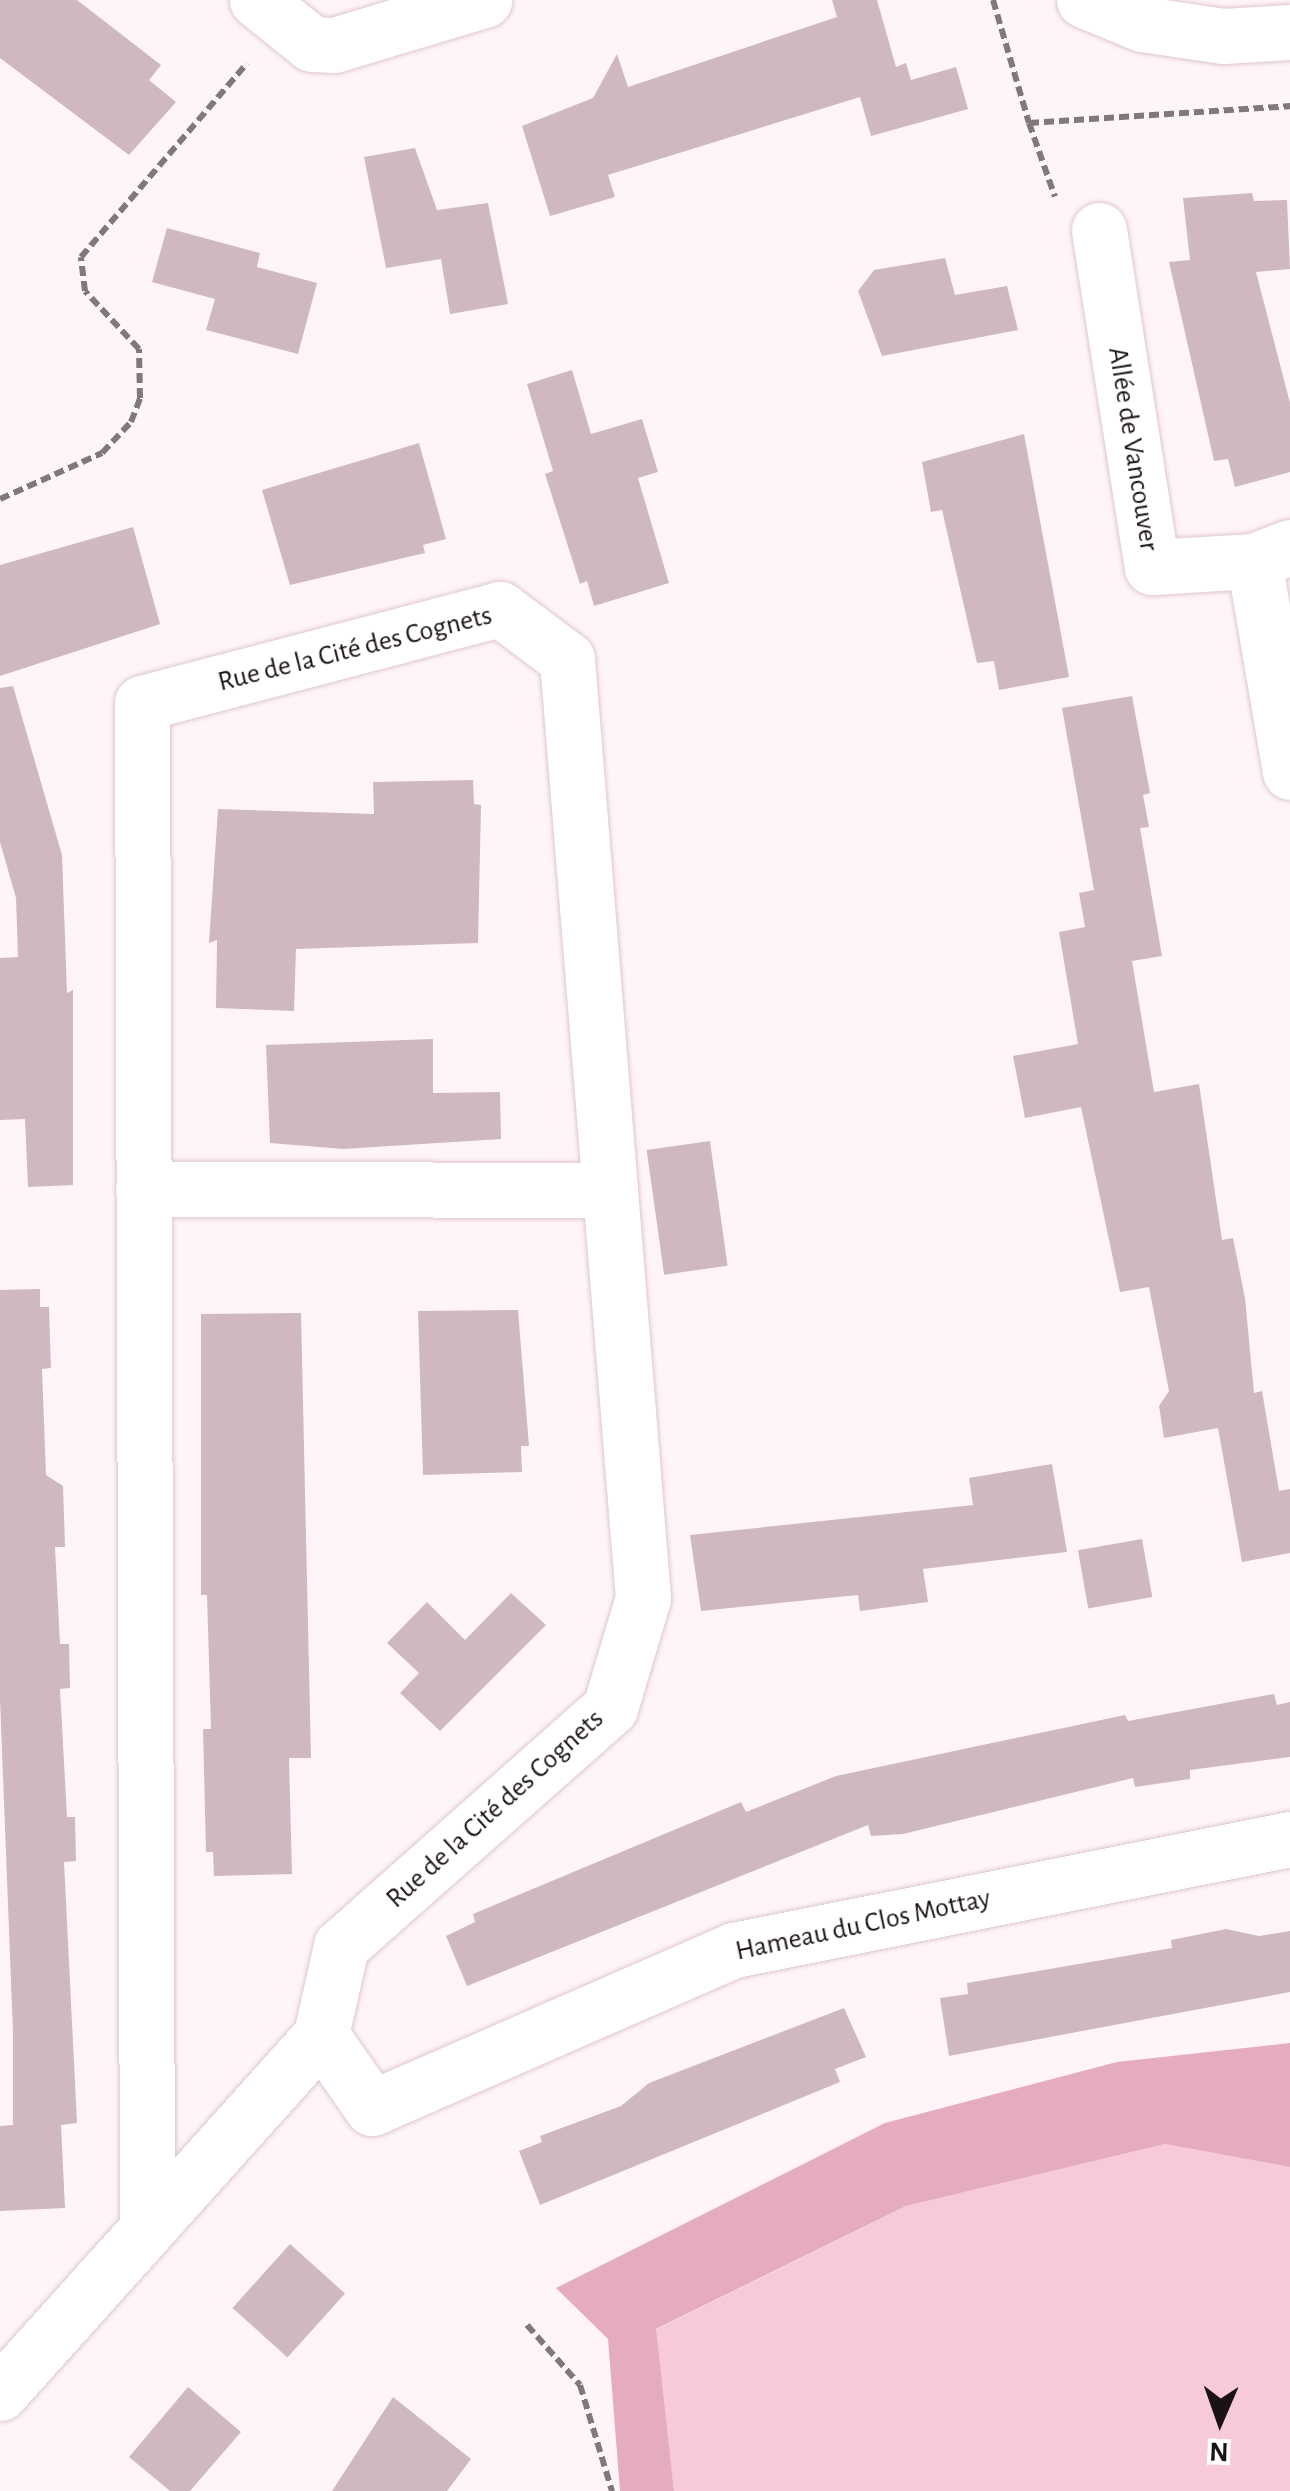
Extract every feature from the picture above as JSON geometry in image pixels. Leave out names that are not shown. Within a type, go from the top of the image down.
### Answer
[{"type":"street","points":[[270,10],[312,44],[334,45],[484,0]]},
{"type":"street","points":[[1084,0],[1158,26],[1223,36],[1290,32]]},
{"type":"street","name":"Allée de Vancouver","points":[[1099,230],[1152,567],[1272,554],[1290,772]]},
{"type":"street","name":"Rue de la Cité des Cognets","points":[[0,2392],[321,2034],[341,1946],[610,1708],[643,1598],[567,659],[500,609],[142,703],[146,2229]]},
{"type":"street","points":[[143,1189],[610,1190]]},
{"type":"street","name":"Hameau du Clos Mottay","points":[[321,2034],[372,2108],[734,1950],[1290,1840]]},
{"type":"path","points":[[992,0],[1063,220],[1099,230]]},
{"type":"path","points":[[0,499],[102,453],[131,422],[140,398],[139,350],[85,291],[81,257],[270,10]]},
{"type":"path","points":[[1029,123],[1290,106]]},
{"type":"path","points":[[526,2325],[580,2385],[612,2491]]},
{"type":"shaded area","points":[[1290,2043],[1290,2167],[1165,2144],[906,2206],[656,2329],[674,2491],[620,2491],[608,2339],[556,2288],[885,2123],[1117,2062]]},
{"type":"shaded area","points":[[1165,2144],[1290,2167],[1290,2491],[674,2491],[655,2330],[906,2206]]},
{"type":"building","points":[[0,0],[77,0],[161,65],[149,80],[176,102],[129,155],[0,58]]},
{"type":"building","points":[[832,0],[877,0],[896,67],[906,63],[911,80],[956,67],[968,109],[871,136],[860,97],[608,175],[615,197],[550,216],[522,126],[593,98],[617,54],[628,87],[837,17]]},
{"type":"building","points":[[415,148],[437,210],[488,203],[508,304],[450,314],[441,259],[386,268],[364,157]]},
{"type":"building","points":[[1252,193],[1254,201],[1287,200],[1290,269],[1256,272],[1290,403],[1290,472],[1235,487],[1228,459],[1214,461],[1169,262],[1190,260],[1183,198]]},
{"type":"building","points":[[167,228],[260,253],[257,267],[317,283],[298,354],[206,330],[215,299],[152,282]]},
{"type":"building","points":[[945,258],[955,295],[1007,286],[1018,330],[882,356],[858,291],[874,270]]},
{"type":"building","points":[[572,370],[591,434],[642,419],[658,472],[638,478],[669,583],[594,606],[587,581],[580,584],[545,474],[553,471],[527,384]]},
{"type":"building","points":[[1024,434],[1069,677],[999,690],[994,661],[977,663],[942,510],[931,512],[922,462]]},
{"type":"building","points":[[419,443],[446,539],[423,545],[425,553],[290,585],[262,490]]},
{"type":"building","points":[[133,527],[160,624],[0,676],[0,565]]},
{"type":"building","points":[[13,686],[62,855],[67,993],[73,990],[73,1185],[28,1187],[25,1119],[0,1120],[0,958],[18,957],[16,898],[0,842],[0,688]]},
{"type":"building","points":[[1132,696],[1150,793],[1143,795],[1149,827],[1140,828],[1162,956],[1132,961],[1154,1092],[1199,1084],[1222,1240],[1233,1238],[1245,1298],[1254,1393],[1262,1391],[1279,1491],[1290,1489],[1290,1553],[1242,1562],[1218,1428],[1164,1438],[1159,1406],[1169,1391],[1149,1287],[1120,1292],[1081,1107],[1025,1118],[1013,1056],[1078,1044],[1059,932],[1085,927],[1079,893],[1094,890],[1062,708]]},
{"type":"building","points":[[473,780],[474,804],[481,805],[478,943],[296,949],[294,1011],[216,1008],[217,940],[209,943],[218,809],[374,814],[373,782]]},
{"type":"building","points":[[433,1039],[433,1093],[500,1092],[501,1139],[343,1149],[270,1143],[266,1045]]},
{"type":"building","points":[[710,1141],[728,1266],[664,1275],[647,1150]]},
{"type":"building","points":[[40,1289],[40,1307],[49,1307],[51,1368],[42,1369],[46,1475],[63,1486],[65,1547],[55,1547],[60,1644],[69,1644],[70,1688],[60,1689],[67,1817],[75,1817],[76,1861],[64,1862],[77,2123],[61,2125],[65,2208],[0,2211],[0,2126],[13,2125],[13,2033],[0,1699],[0,1290]]},
{"type":"building","points":[[518,1310],[529,1446],[521,1446],[522,1472],[423,1475],[418,1311]]},
{"type":"building","points":[[301,1313],[311,1758],[289,1758],[292,1874],[214,1876],[213,1852],[206,1852],[203,1729],[211,1729],[207,1595],[201,1595],[201,1314]]},
{"type":"building","points":[[1052,1464],[1067,1552],[923,1569],[928,1602],[860,1611],[858,1595],[701,1611],[690,1535],[973,1505],[969,1478]]},
{"type":"building","points":[[1142,1539],[1152,1597],[1088,1608],[1078,1550]]},
{"type":"building","points":[[511,1593],[546,1625],[440,1731],[400,1693],[419,1673],[387,1643],[427,1602],[465,1640]]},
{"type":"building","points":[[1274,1694],[1277,1705],[1290,1702],[1290,1757],[1190,1770],[1190,1779],[1135,1787],[1133,1778],[903,1834],[871,1836],[868,1825],[467,1986],[446,1936],[475,1922],[473,1914],[741,1802],[746,1812],[836,1776],[1125,1715],[1128,1721]]},
{"type":"building","points":[[1226,1929],[1259,1936],[1290,1931],[1290,1992],[949,2056],[940,1998],[968,1994],[967,1983],[1172,1948],[1171,1940]]},
{"type":"building","points":[[844,2008],[866,2057],[835,2069],[840,2082],[540,2205],[519,2151],[542,2142],[540,2136],[621,2106],[649,2083]]},
{"type":"building","points":[[290,2244],[345,2294],[287,2357],[232,2308]]},
{"type":"building","points":[[188,2387],[241,2432],[190,2491],[170,2491],[129,2457]]},
{"type":"building","points":[[393,2397],[471,2459],[447,2491],[332,2491]]}]
